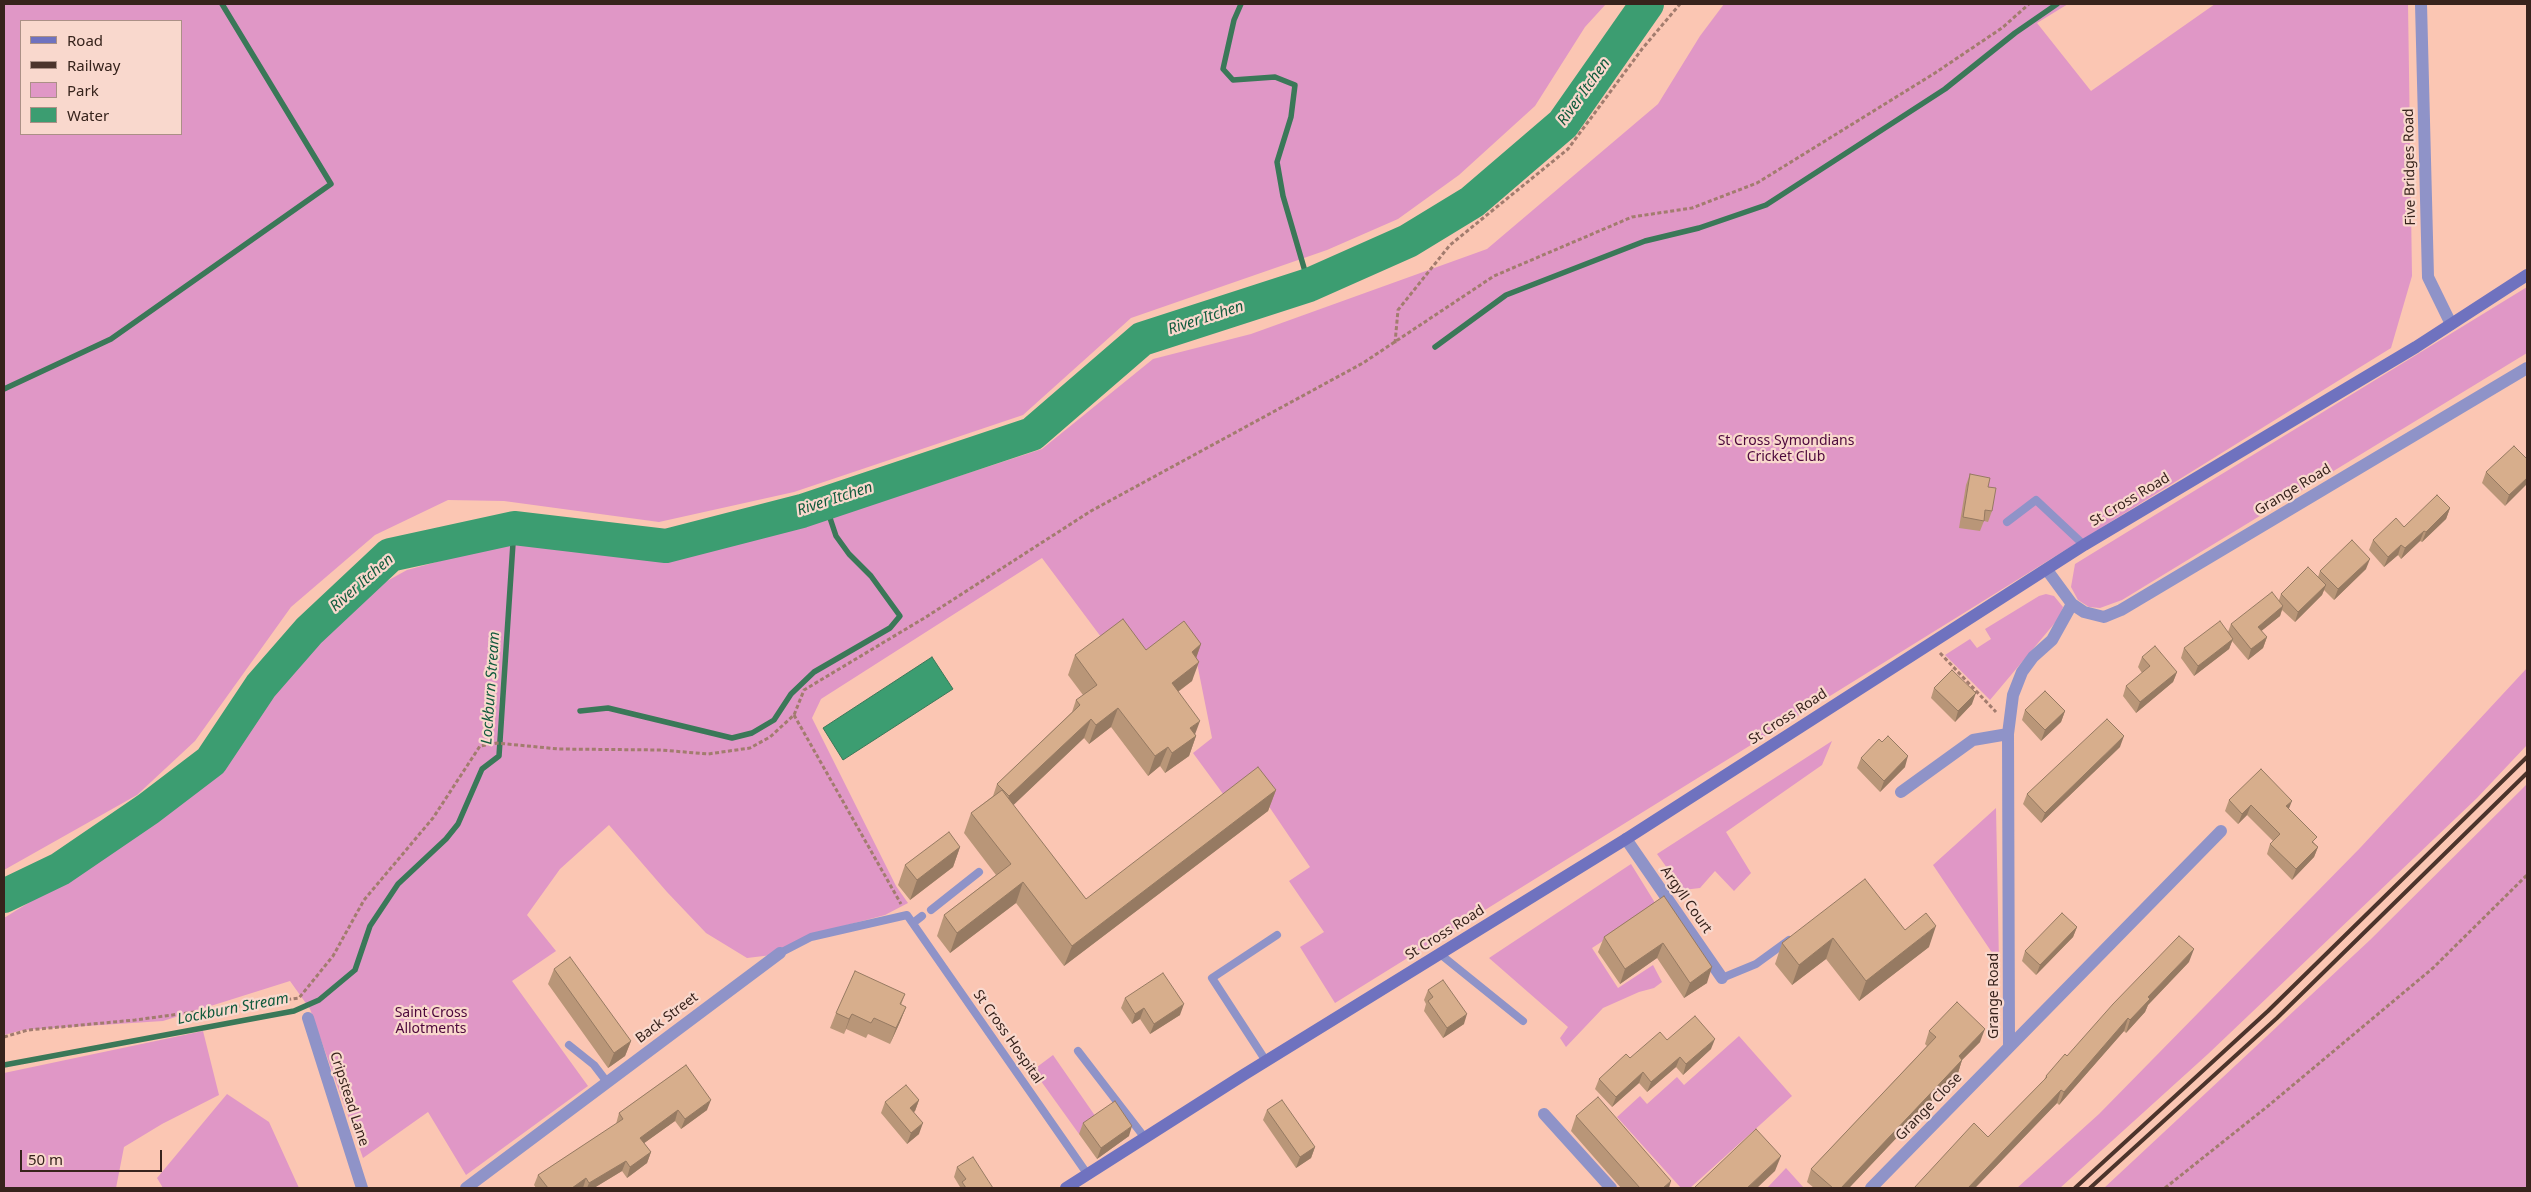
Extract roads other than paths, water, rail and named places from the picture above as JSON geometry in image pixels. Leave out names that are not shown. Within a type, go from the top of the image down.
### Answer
[{"type":"main road","name":"St Cross Road","points":[[1066,1188],[1266,1061],[1626,839],[2084,545],[2451,324],[2527,275]]},
{"type":"street","name":"Five Bridges Road","points":[[2421,4],[2428,277],[2451,324]]},
{"type":"street","name":"Grange Road","points":[[2047,570],[2072,604],[2084,612],[2104,617],[2121,610],[2527,368]]},
{"type":"street","name":"Grange Road","points":[[2009,1046],[2008,734],[2013,695],[2022,672],[2033,657],[2052,640],[2072,604]]},
{"type":"street","points":[[1901,792],[1973,740],[2008,734]]},
{"type":"street","name":"Grange Road","points":[[2009,1046],[2221,831]]},
{"type":"street","name":"Argyll Court","points":[[1626,839],[1722,978]]},
{"type":"street","name":"Back Street","points":[[466,1188],[780,953]]},
{"type":"street","name":"Cripstead Lane","points":[[308,1018],[362,1188]]},
{"type":"street","name":"Grange Close","points":[[1871,1188],[2009,1046]]},
{"type":"street","points":[[1544,1114],[1611,1188]]},
{"type":"lane","points":[[2007,522],[2036,500],[2084,545]]},
{"type":"lane","points":[[932,910],[979,872]]},
{"type":"lane","name":"St Cross Hospital","points":[[907,915],[1088,1175]]},
{"type":"lane","name":"Back Street","points":[[780,953],[810,937],[907,915]]},
{"type":"lane","points":[[913,923],[922,916]]},
{"type":"lane","points":[[1266,1061],[1212,978],[1277,935]]},
{"type":"lane","points":[[1722,978],[1756,964],[1796,935]]},
{"type":"lane","points":[[1440,954],[1522,1021]]},
{"type":"lane","points":[[568,1045],[594,1065],[607,1082]]},
{"type":"lane","points":[[1078,1050],[1145,1138]]},
{"type":"water","points":[[932,657],[953,689],[843,760],[823,728]]},
{"type":"waterway","points":[[4,389],[111,339],[331,184],[222,4]]},
{"type":"waterway","points":[[1241,4],[1234,20],[1223,69],[1233,80],[1275,77],[1295,85],[1291,117],[1277,162],[1283,196],[1309,285]]},
{"type":"waterway","name":"River Itchen","points":[[4,896],[60,869],[148,809],[211,761],[261,686],[309,631],[390,555],[514,528],[666,546],[802,511],[1032,434],[1142,339],[1309,285],[1408,241],[1472,202],[1563,124],[1647,4]]},
{"type":"waterway","points":[[1435,347],[1506,295],[1645,241],[1699,228],[1766,205],[1945,89],[2015,33],[2057,4]]},
{"type":"waterway","points":[[580,711],[608,708],[732,738],[752,733],[774,720],[791,694],[814,672],[890,628],[900,616],[871,576],[849,554],[836,536],[825,503]]},
{"type":"waterway","name":"Lockburn Stream","points":[[4,1065],[294,1011],[319,1000],[355,970],[370,926],[398,884],[446,839],[458,824],[482,769],[499,756],[514,528]]},
{"type":"railway","points":[[2075,1188],[2268,1011],[2527,757]]},
{"type":"railway","points":[[2090,1188],[2277,1018],[2527,773]]},
{"type":"park label","name":"St Cross Symondians Cricket Club","points":[[1786,450]]},
{"type":"park label","name":"Saint Cross Allotments","points":[[431,1022]]}]
